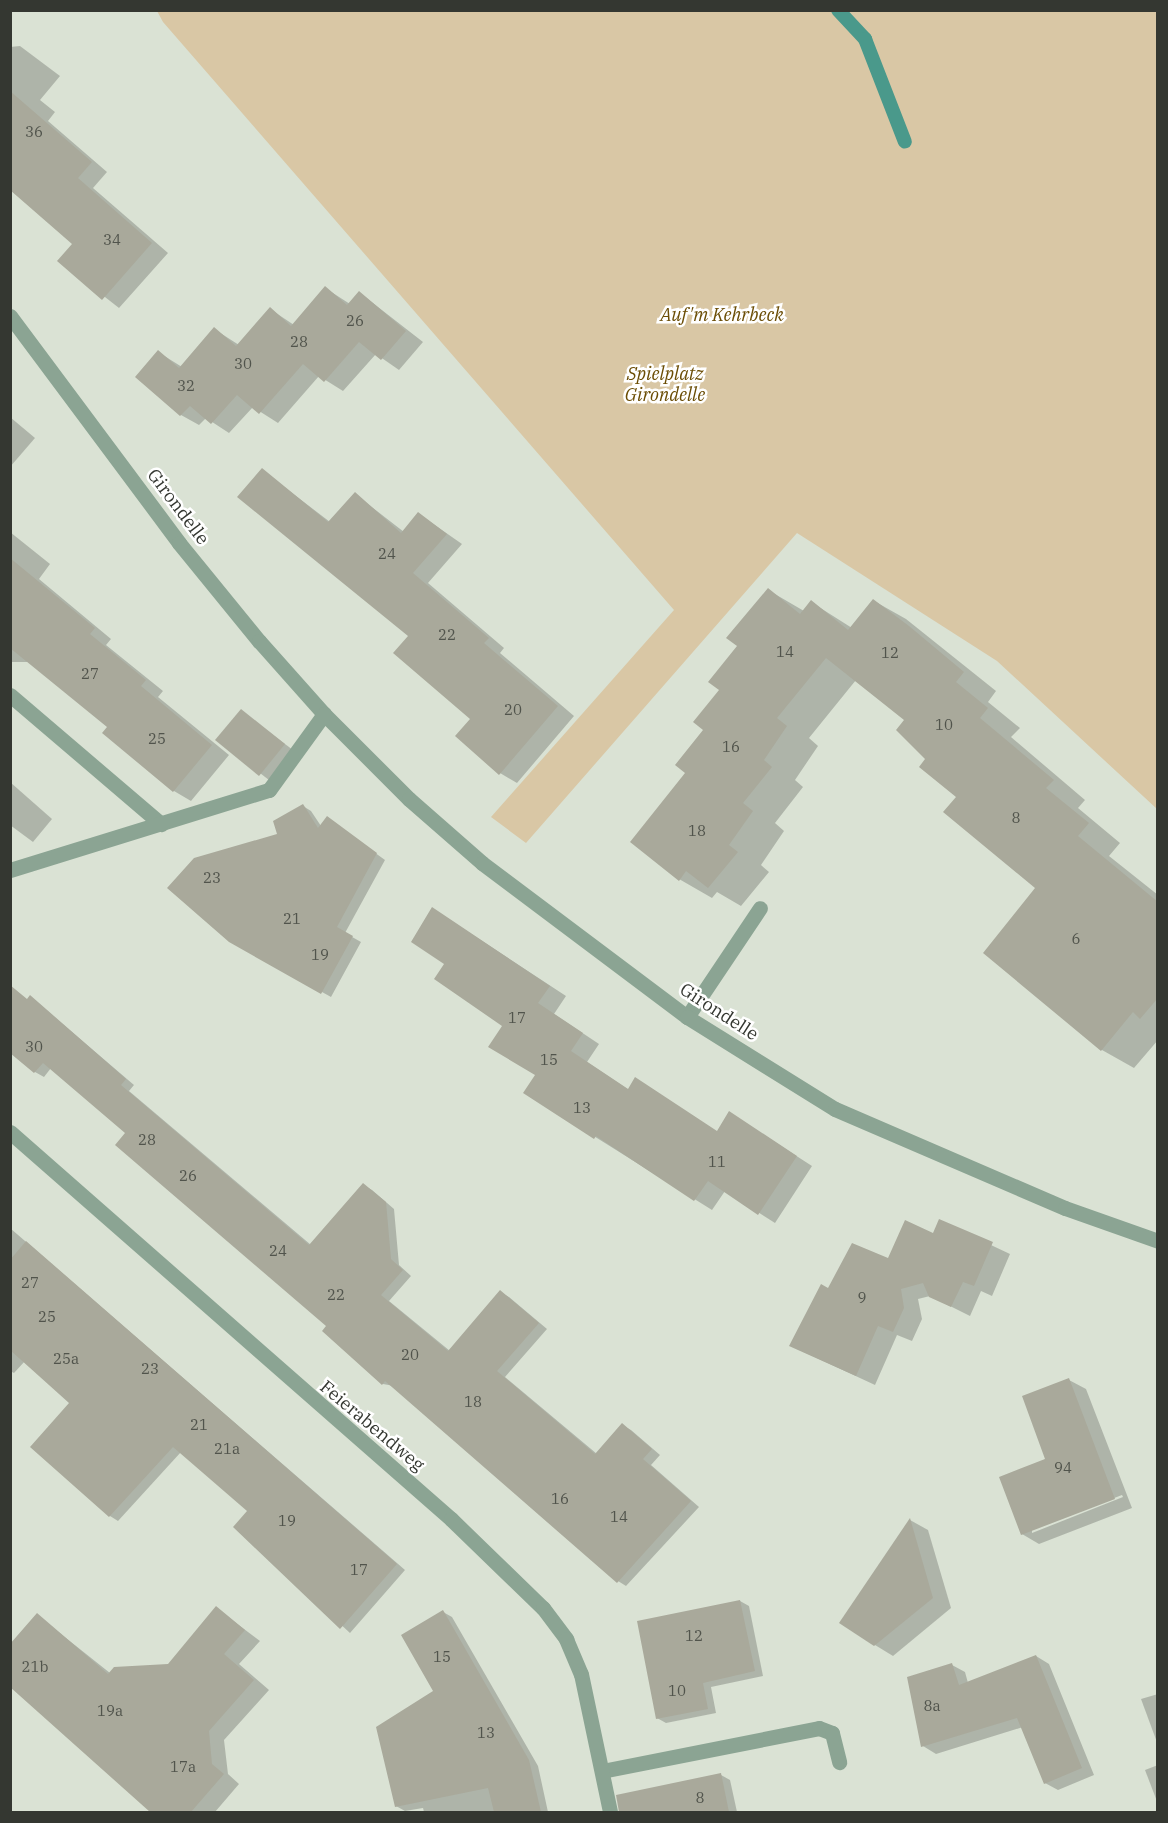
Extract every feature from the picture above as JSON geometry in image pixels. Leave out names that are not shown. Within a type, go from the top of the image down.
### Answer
[{"type":"street","name":"Girondelle","points":[[10,316],[179,543],[324,714],[409,799],[482,863],[687,1017],[835,1109],[1065,1208],[1158,1241]]},
{"type":"street","points":[[10,695],[161,824]]},
{"type":"street","points":[[10,870],[269,790],[324,714]]},
{"type":"street","points":[[687,1017],[760,908]]},
{"type":"street","name":"Feierabendweg","points":[[10,1132],[451,1519],[543,1608],[566,1639],[581,1674],[610,1812]]},
{"type":"street","points":[[602,1771],[819,1728],[832,1733],[839,1762]]},
{"type":"green space","name":"Auf'm Kehrbeck","points":[[157,11],[1157,11],[1157,809],[997,661],[797,533],[526,843],[491,817],[674,610],[163,22]]},
{"type":"building","points":[[10,91],[92,162],[78,178],[152,243],[102,300],[57,261],[72,244],[10,190]]},
{"type":"building","points":[[325,286],[347,305],[359,291],[406,331],[381,360],[359,342],[324,382],[303,364],[259,414],[237,395],[211,424],[190,406],[180,416],[135,377],[158,350],[179,368],[214,327],[236,346],[270,307],[291,326]]},
{"type":"building","points":[[262,468],[328,522],[355,492],[401,533],[418,512],[447,534],[413,573],[489,638],[484,643],[558,706],[499,775],[455,736],[470,719],[393,653],[408,636],[237,497]]},
{"type":"building","points":[[10,558],[95,628],[90,634],[146,680],[141,686],[212,745],[173,792],[102,733],[107,727],[10,648]]},
{"type":"building","points":[[768,588],[800,614],[811,600],[848,630],[873,599],[909,626],[964,672],[956,682],[988,708],[980,718],[1054,780],[1046,788],[1089,823],[1078,836],[1158,902],[1158,998],[1140,1019],[1133,1012],[1101,1051],[983,953],[1035,888],[943,812],[956,797],[919,767],[925,759],[896,730],[904,720],[826,658],[777,718],[787,726],[764,760],[772,767],[743,803],[753,811],[729,845],[738,852],[708,888],[686,871],[679,881],[630,842],[685,773],[675,765],[703,730],[693,722],[719,690],[708,682],[737,646],[726,638]]},
{"type":"building","points":[[241,709],[285,744],[259,776],[215,740]]},
{"type":"building","points":[[303,804],[318,828],[327,816],[377,853],[337,927],[353,936],[321,994],[229,942],[167,888],[194,858],[277,834],[273,821]]},
{"type":"building","points":[[432,907],[550,986],[538,1003],[583,1033],[571,1051],[628,1089],[635,1077],[717,1131],[729,1111],[797,1156],[758,1215],[708,1181],[694,1201],[596,1136],[594,1139],[523,1093],[535,1075],[488,1047],[502,1026],[434,979],[444,964],[411,942]]},
{"type":"building","points":[[10,985],[27,999],[30,995],[126,1079],[121,1085],[309,1245],[363,1183],[386,1202],[391,1259],[403,1270],[381,1295],[448,1351],[500,1290],[539,1323],[497,1371],[595,1454],[622,1423],[652,1449],[643,1459],[691,1501],[617,1583],[385,1381],[382,1385],[322,1331],[326,1326],[115,1145],[125,1133],[43,1063],[34,1073],[10,1053]]},
{"type":"building","points":[[939,1219],[993,1242],[974,1286],[963,1282],[951,1307],[929,1297],[923,1283],[901,1289],[904,1308],[893,1332],[878,1326],[856,1376],[789,1346],[821,1284],[828,1288],[852,1243],[888,1258],[905,1220],[933,1233]]},
{"type":"building","points":[[26,1241],[397,1564],[340,1629],[233,1527],[247,1511],[173,1447],[109,1517],[30,1447],[69,1403],[10,1350],[10,1260]]},
{"type":"building","points":[[1069,1378],[1115,1499],[1021,1535],[999,1477],[1045,1459],[1022,1396]]},
{"type":"building","points":[[910,1518],[933,1598],[874,1646],[839,1623]]},
{"type":"building","points":[[740,1600],[755,1671],[703,1683],[708,1709],[656,1719],[637,1621]]},
{"type":"building","points":[[216,1606],[245,1630],[224,1654],[254,1680],[209,1731],[212,1764],[224,1774],[191,1812],[150,1812],[10,1687],[10,1644],[37,1613],[108,1674],[114,1667],[168,1664]]},
{"type":"building","points":[[443,1610],[529,1760],[541,1812],[494,1812],[488,1788],[395,1807],[376,1727],[433,1691],[401,1635]]},
{"type":"building","points":[[1036,1655],[1082,1768],[1044,1784],[1017,1718],[921,1747],[907,1677],[952,1663],[959,1685]]},
{"type":"building","points":[[721,1773],[729,1812],[619,1812],[616,1795]]},
{"type":"waterway","points":[[838,10],[865,39],[905,142]]},
{"type":"park label","name":"Spielplatz Girondelle","points":[[665,385]]}]
